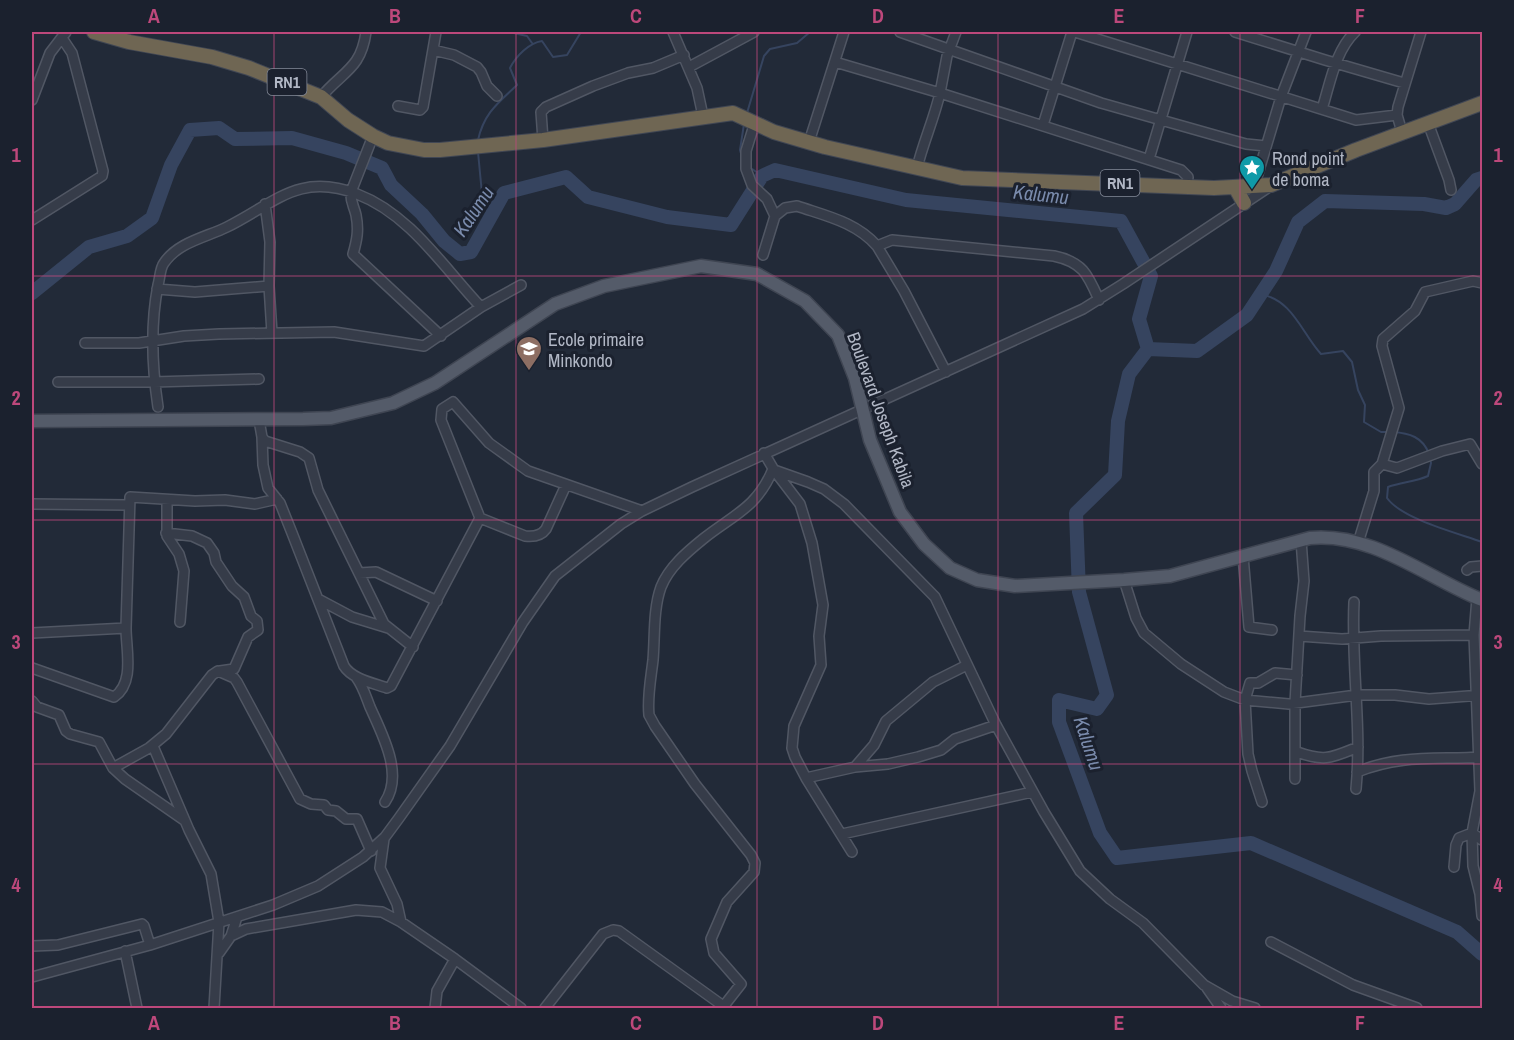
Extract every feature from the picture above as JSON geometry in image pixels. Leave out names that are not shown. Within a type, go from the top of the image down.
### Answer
[{"type":"highway","name":"RN1","points":[[94,32],[129,42],[233,62],[321,97],[348,120],[388,143],[424,150],[543,140],[724,113],[748,119],[774,132],[809,142],[917,168],[981,180],[1235,187],[1271,185],[1402,132],[1482,103]]},
{"type":"highway","points":[[1235,187],[1244,203]]},
{"type":"main road","name":"Boulevard Joseph Kabila","points":[[32,422],[330,418],[361,412],[393,403],[435,383],[555,304],[604,286],[701,266],[757,274],[805,301],[838,335],[855,378],[870,440],[900,512],[924,544],[950,568],[977,580],[1014,586],[1170,576],[1301,540],[1325,537],[1344,539],[1386,552],[1480,599]]},
{"type":"street","points":[[321,97],[356,63],[364,46],[366,32]]},
{"type":"street","points":[[398,106],[420,110],[423,107],[436,32]]},
{"type":"street","points":[[673,32],[697,88],[703,116]]},
{"type":"street","points":[[689,67],[754,32]]},
{"type":"street","points":[[809,142],[844,32]]},
{"type":"street","points":[[900,32],[1101,103],[1246,144],[1266,146]]},
{"type":"street","points":[[917,168],[920,153],[933,120],[949,49],[956,32]]},
{"type":"street","points":[[1043,124],[1073,32],[1356,120],[1397,115]]},
{"type":"street","points":[[1149,159],[1187,32]]},
{"type":"street","points":[[1235,32],[1404,82]]},
{"type":"street","points":[[1254,187],[1281,98],[1306,32]]},
{"type":"street","points":[[1322,109],[1347,39],[1355,32]]},
{"type":"street","points":[[1402,132],[1397,115],[1404,82],[1421,32]]},
{"type":"street","points":[[32,100],[50,53],[64,35],[72,54],[103,174],[32,220]]},
{"type":"street","points":[[433,51],[454,55],[477,67],[487,86],[497,96]]},
{"type":"street","points":[[543,140],[541,110],[593,86],[628,73],[653,68],[684,55]]},
{"type":"street","points":[[835,62],[1043,124],[1149,159],[1185,172],[1188,177],[1187,186]]},
{"type":"street","points":[[748,119],[745,160],[752,185],[764,195],[775,216]]},
{"type":"street","points":[[1428,123],[1451,190]]},
{"type":"street","points":[[373,136],[351,192],[350,201],[355,213],[358,232],[354,255],[441,336]]},
{"type":"street","points":[[158,407],[153,382],[153,342],[157,289],[162,265],[189,243],[227,227],[265,204],[298,189],[326,185],[351,192],[386,209],[402,222],[481,307]]},
{"type":"street","points":[[32,977],[150,945],[273,905],[318,886],[350,867],[385,837],[450,746],[523,622],[550,582],[604,536],[642,511],[1099,300],[1271,185]]},
{"type":"street","points":[[265,204],[270,242],[269,286],[272,333]]},
{"type":"street","points":[[763,255],[775,216],[785,208],[797,206],[862,231],[877,246],[904,291],[946,372]]},
{"type":"street","points":[[877,246],[892,240],[1066,258],[1083,269],[1099,300]]},
{"type":"street","points":[[1358,543],[1374,491],[1374,472],[1382,464],[1399,405],[1382,346],[1383,339],[1415,310],[1425,292],[1473,281],[1482,283]]},
{"type":"street","points":[[85,343],[153,342],[184,336],[346,333],[424,346],[481,307],[521,285]]},
{"type":"street","points":[[157,289],[195,292],[269,286]]},
{"type":"street","points":[[58,382],[259,379]]},
{"type":"street","points":[[566,485],[546,529],[540,534],[532,537],[525,536],[480,518],[441,420],[442,409],[453,402],[494,448],[534,474],[642,511]]},
{"type":"street","points":[[259,420],[263,465],[268,488],[277,499],[320,600],[344,666],[356,677],[389,687],[413,647],[480,518]]},
{"type":"street","points":[[262,437],[265,441],[300,452],[309,458],[318,490],[388,628]]},
{"type":"street","points":[[1382,464],[1397,468],[1436,453],[1470,444],[1482,464]]},
{"type":"street","points":[[764,453],[773,470],[800,504],[813,543],[823,604],[819,636],[821,665],[794,726],[792,744],[795,757],[806,778],[852,852]]},
{"type":"street","points":[[773,470],[824,489],[844,504],[935,597],[996,725],[1032,792],[1080,871],[1110,899],[1143,923],[1204,985],[1221,1008]]},
{"type":"street","points":[[545,1008],[603,934],[613,930],[619,932],[724,1008],[741,984],[714,954],[711,939],[727,902],[752,876],[755,863],[695,784],[649,715],[657,606],[662,586],[670,571],[682,557],[758,497],[764,490],[773,470]]},
{"type":"street","points":[[32,668],[114,697],[125,684],[130,497],[167,500],[225,500],[255,504],[277,499]]},
{"type":"street","points":[[167,500],[166,533],[168,540],[179,554],[184,571],[180,622]]},
{"type":"street","points":[[32,504],[129,505]]},
{"type":"street","points":[[166,533],[192,536],[207,543],[216,562],[232,586],[244,597],[251,616],[257,621],[258,630],[248,637],[234,674],[296,794],[305,803],[324,805],[328,810],[336,811],[344,818],[359,820],[371,851]]},
{"type":"street","points":[[1295,779],[1294,766],[1297,752],[1295,703],[1304,581],[1301,540]]},
{"type":"street","points":[[1243,556],[1249,627],[1272,630]]},
{"type":"street","points":[[1467,570],[1471,567],[1482,566]]},
{"type":"street","points":[[359,573],[376,572],[437,601]]},
{"type":"street","points":[[1124,580],[1136,618],[1144,633],[1181,664],[1224,692],[1245,700],[1295,703],[1357,695],[1395,695],[1429,699],[1479,695]]},
{"type":"street","points":[[1480,599],[1474,635],[1479,695],[1480,796],[1472,833],[1473,866],[1480,894],[1482,916]]},
{"type":"street","points":[[320,600],[352,617],[388,628],[413,647]]},
{"type":"street","points":[[1354,602],[1353,639],[1358,747],[1356,789]]},
{"type":"street","points":[[32,633],[126,628]]},
{"type":"street","points":[[1299,636],[1353,639],[1381,636],[1474,635]]},
{"type":"street","points":[[855,767],[874,745],[886,721],[933,682],[967,664]]},
{"type":"street","points":[[113,768],[153,746],[170,731],[212,675],[218,672],[234,674]]},
{"type":"street","points":[[1262,802],[1248,754],[1245,700],[1250,683],[1260,683],[1275,674],[1297,675]]},
{"type":"street","points":[[356,677],[385,738],[393,776],[391,793],[386,802]]},
{"type":"street","points":[[32,701],[37,707],[59,715],[66,731],[70,734],[101,744],[113,768],[137,788],[185,821]]},
{"type":"street","points":[[806,778],[918,757],[941,750],[954,739],[996,725]]},
{"type":"street","points":[[153,746],[185,821],[209,869],[219,922],[214,1008]]},
{"type":"street","points":[[1297,752],[1324,759],[1358,747]]},
{"type":"street","points":[[1357,772],[1382,763],[1425,757],[1461,760],[1481,758]]},
{"type":"street","points":[[842,834],[1032,792]]},
{"type":"street","points":[[1472,833],[1482,840]]},
{"type":"street","points":[[1454,867],[1458,841],[1472,833]]},
{"type":"street","points":[[385,837],[380,868],[397,904],[400,922]]},
{"type":"street","points":[[231,936],[246,929],[356,910],[382,912],[455,959],[521,1008]]},
{"type":"street","points":[[219,953],[231,936],[237,916]]},
{"type":"street","points":[[32,946],[58,945],[142,924],[150,945]]},
{"type":"street","points":[[1271,942],[1353,985],[1417,1008]]},
{"type":"street","points":[[125,951],[137,1008]]},
{"type":"street","points":[[435,1008],[437,991],[455,959]]},
{"type":"street","points":[[1204,985],[1232,1001],[1255,1008]]},
{"type":"waterway","points":[[509,32],[527,36],[532,43]]},
{"type":"waterway","points":[[478,140],[488,115],[517,85],[510,68],[519,55],[532,44],[542,41],[553,57],[567,55],[581,32]]},
{"type":"waterway","points":[[747,113],[764,56],[770,49],[797,43],[810,32]]},
{"type":"waterway","points":[[742,157],[740,150],[744,124]]},
{"type":"waterway","name":"Kalumu","points":[[32,293],[89,247],[127,236],[152,218],[171,165],[190,130],[219,128],[235,139],[292,138],[346,153],[382,168],[391,185],[422,214],[444,241],[460,254],[471,252],[504,193],[566,177],[588,197],[667,217],[731,225],[762,176],[775,170],[906,200],[1121,221],[1151,276],[1139,319],[1148,349],[1129,374],[1118,421],[1115,475],[1076,513],[1079,592],[1107,695],[1097,709],[1059,700],[1059,722],[1100,833],[1117,858],[1251,843],[1457,932],[1482,954]]},
{"type":"waterway","points":[[478,152],[482,194],[499,202]]},
{"type":"waterway","points":[[748,166],[762,176]]},
{"type":"waterway","points":[[1148,349],[1197,351],[1247,315],[1276,271],[1298,222],[1325,201],[1424,204],[1446,208],[1455,204],[1476,180],[1482,178]]},
{"type":"waterway","points":[[1260,294],[1271,297],[1289,310],[1321,354],[1343,351],[1352,362],[1358,390],[1365,405],[1364,422],[1381,432],[1388,432]]},
{"type":"waterway","points":[[1393,432],[1415,437],[1429,454]]},
{"type":"waterway","points":[[1430,459],[1428,476],[1388,487],[1387,498],[1394,506],[1417,519],[1482,542]]},
{"type":"place","name":"Rond point de boma","points":[[1252,191]]},
{"type":"place","name":"Ecole primaire Minkondo","points":[[529,372]]}]
